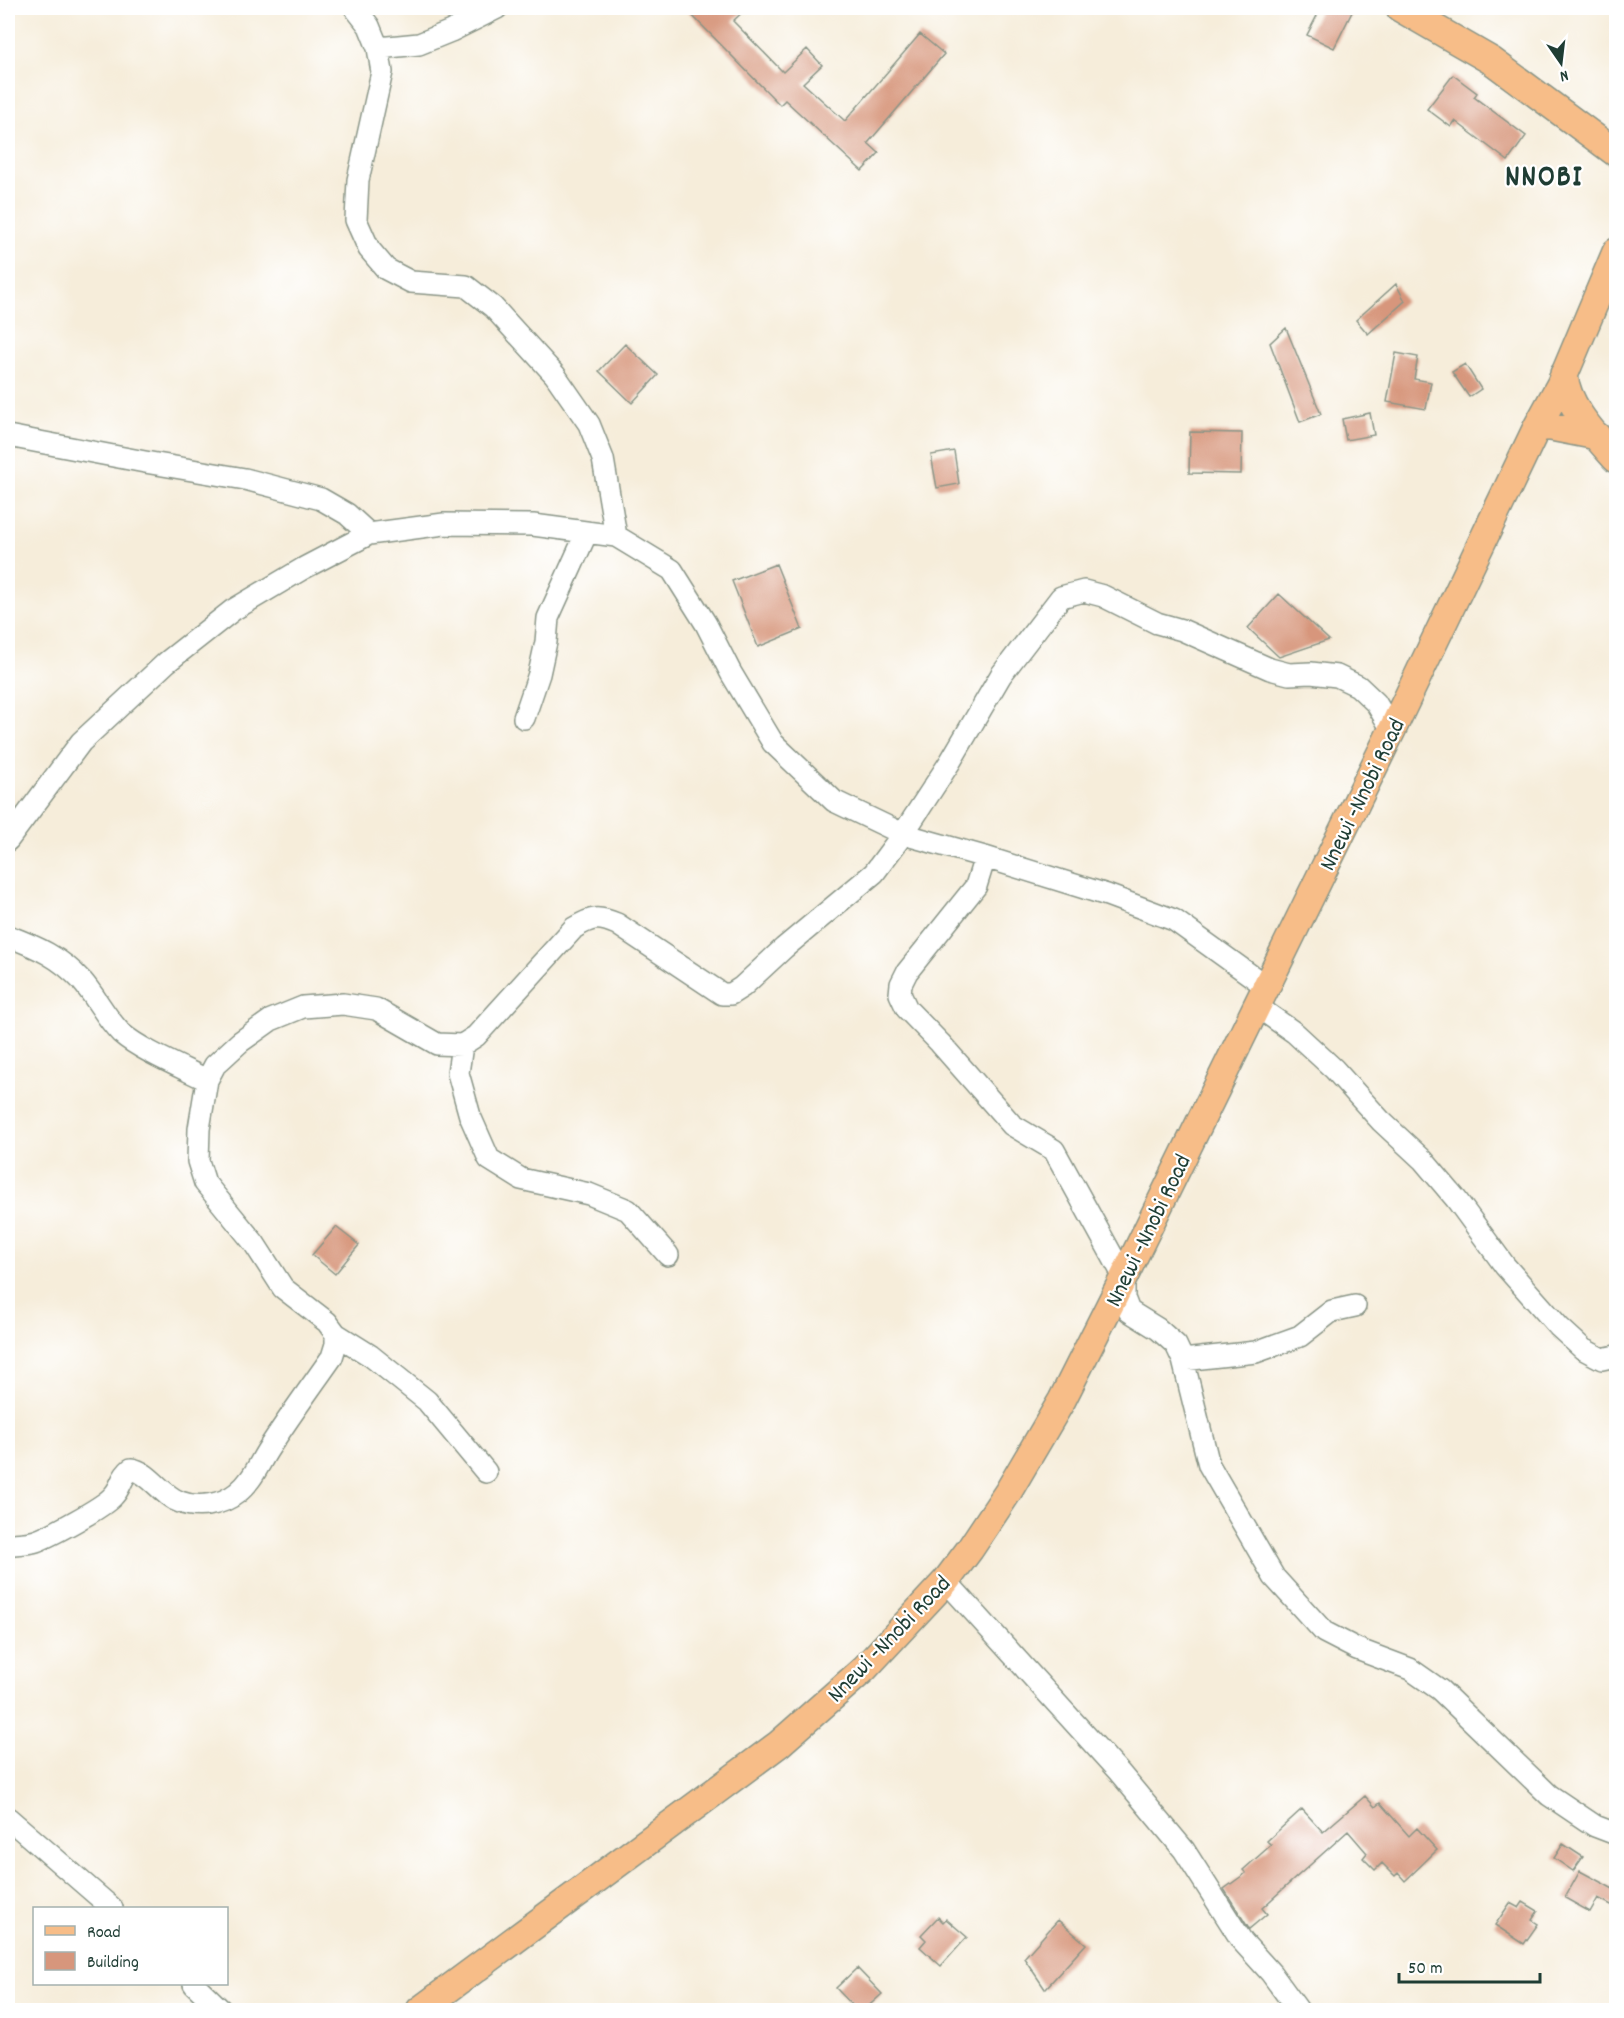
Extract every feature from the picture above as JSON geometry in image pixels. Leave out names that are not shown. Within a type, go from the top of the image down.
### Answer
[{"type":"main road","points":[[1400,8],[1491,61],[1617,153]]},
{"type":"main road","name":"Nnewi -Nnobi Road","points":[[420,2010],[779,1744],[864,1669],[946,1581],[970,1550],[1008,1492],[1062,1400],[1124,1277],[1263,997],[1537,427],[1560,385],[1617,252]]},
{"type":"main road","points":[[1564,374],[1568,392],[1597,436],[1617,459]]},
{"type":"main road","points":[[1537,427],[1551,427],[1597,436]]},
{"type":"street","points":[[355,8],[369,26],[378,48],[382,72],[358,180],[356,220],[369,249],[386,269],[411,282],[466,286],[493,307],[555,375],[589,424],[603,459],[616,536]]},
{"type":"street","points":[[378,48],[419,44],[497,8]]},
{"type":"street","points":[[8,436],[244,478],[321,499],[347,514],[369,534]]},
{"type":"street","points":[[8,840],[81,742],[167,662],[233,610],[304,568],[369,534],[444,524],[533,525],[616,536],[672,570],[706,624],[731,673],[773,743],[834,801],[903,834],[985,857],[1174,920],[1263,997],[1295,1033],[1334,1069],[1381,1120],[1423,1160],[1456,1199],[1505,1266],[1559,1327],[1583,1349],[1602,1359],[1617,1356]]},
{"type":"street","points":[[524,718],[539,674],[546,642],[548,618],[587,532]]},
{"type":"street","points":[[486,1472],[427,1401],[371,1356],[336,1334],[327,1322],[283,1288],[254,1243],[205,1183],[198,1161],[199,1130],[207,1080],[215,1065],[240,1042],[271,1020],[303,1007],[343,1004],[376,1009],[437,1044],[462,1045],[477,1036],[574,928],[588,920],[602,918],[617,924],[722,994],[731,994],[874,873],[903,834],[950,762],[1001,675],[1061,597],[1084,591],[1103,596],[1157,623],[1182,630],[1270,669],[1289,674],[1311,673],[1337,676],[1358,686],[1376,703],[1392,730]]},
{"type":"street","points":[[985,857],[976,886],[911,965],[901,984],[900,994],[907,1010],[940,1043],[1012,1125],[1054,1150],[1124,1277],[1124,1298],[1130,1311],[1158,1329],[1176,1345],[1183,1360],[1209,1465],[1274,1577],[1324,1632],[1357,1649],[1410,1669],[1440,1690],[1549,1795],[1595,1826],[1617,1834]]},
{"type":"street","points":[[8,936],[37,947],[64,964],[83,982],[122,1033],[150,1051],[207,1080]]},
{"type":"street","points":[[462,1045],[458,1073],[470,1116],[489,1159],[521,1179],[589,1194],[628,1210],[668,1255]]},
{"type":"street","points":[[1183,1360],[1256,1352],[1300,1336],[1332,1311],[1355,1306]]},
{"type":"street","points":[[8,1545],[35,1541],[74,1522],[111,1499],[117,1492],[123,1476],[131,1470],[136,1470],[180,1502],[202,1506],[222,1502],[238,1492],[249,1481],[268,1449],[332,1357],[336,1334]]},
{"type":"street","points":[[946,1581],[1119,1772],[1177,1841],[1242,1941],[1271,1973],[1298,2010]]},
{"type":"street","points":[[8,1818],[111,1907]]},
{"type":"street","points":[[196,1985],[221,2010]]},
{"type":"building","points":[[685,8],[747,8],[733,21],[783,72],[807,49],[822,65],[803,83],[845,121],[920,34],[944,54],[868,143],[879,153],[862,171],[785,100],[780,105]]},
{"type":"building","points":[[1321,8],[1354,8],[1334,48],[1307,35]]},
{"type":"building","points":[[1453,75],[1477,93],[1474,97],[1526,136],[1508,161],[1455,121],[1451,127],[1427,109]]},
{"type":"building","points":[[1396,284],[1405,301],[1368,334],[1356,320]]},
{"type":"building","points":[[1286,328],[1321,414],[1300,422],[1270,343]]},
{"type":"building","points":[[625,344],[658,375],[632,403],[599,371]]},
{"type":"building","points":[[1396,353],[1418,357],[1414,379],[1431,382],[1426,409],[1387,402]]},
{"type":"building","points":[[1465,364],[1481,389],[1469,397],[1452,372]]},
{"type":"building","points":[[1370,413],[1374,435],[1346,440],[1342,419]]},
{"type":"building","points":[[1190,432],[1242,433],[1241,474],[1189,473]]},
{"type":"building","points":[[954,451],[959,484],[937,488],[931,455]]},
{"type":"building","points":[[776,564],[802,629],[758,647],[732,581]]},
{"type":"building","points":[[1279,594],[1329,640],[1279,657],[1248,628]]},
{"type":"building","points":[[336,1227],[359,1245],[335,1274],[312,1255]]},
{"type":"building","points":[[1365,1796],[1375,1807],[1380,1803],[1409,1836],[1417,1828],[1437,1850],[1405,1881],[1398,1873],[1395,1876],[1382,1863],[1375,1870],[1363,1858],[1367,1853],[1348,1831],[1262,1908],[1267,1914],[1249,1929],[1224,1889],[1246,1873],[1243,1870],[1271,1845],[1267,1841],[1302,1809],[1323,1832]]},
{"type":"building","points":[[1563,1844],[1583,1857],[1573,1871],[1554,1858]]},
{"type":"building","points":[[1580,1871],[1617,1891],[1617,1908],[1598,1898],[1590,1912],[1565,1898]]},
{"type":"building","points":[[1523,1902],[1538,1911],[1532,1920],[1538,1924],[1524,1944],[1495,1925],[1510,1903],[1519,1908]]},
{"type":"building","points":[[938,1917],[943,1922],[946,1919],[967,1937],[941,1966],[920,1947],[926,1940],[921,1935]]},
{"type":"building","points":[[1058,1920],[1086,1944],[1045,1989],[1024,1958]]},
{"type":"building","points":[[857,1968],[882,1994],[864,2010],[857,2010],[836,1988]]},
{"type":"district","name":"NNOBI","points":[[1544,175]]}]
